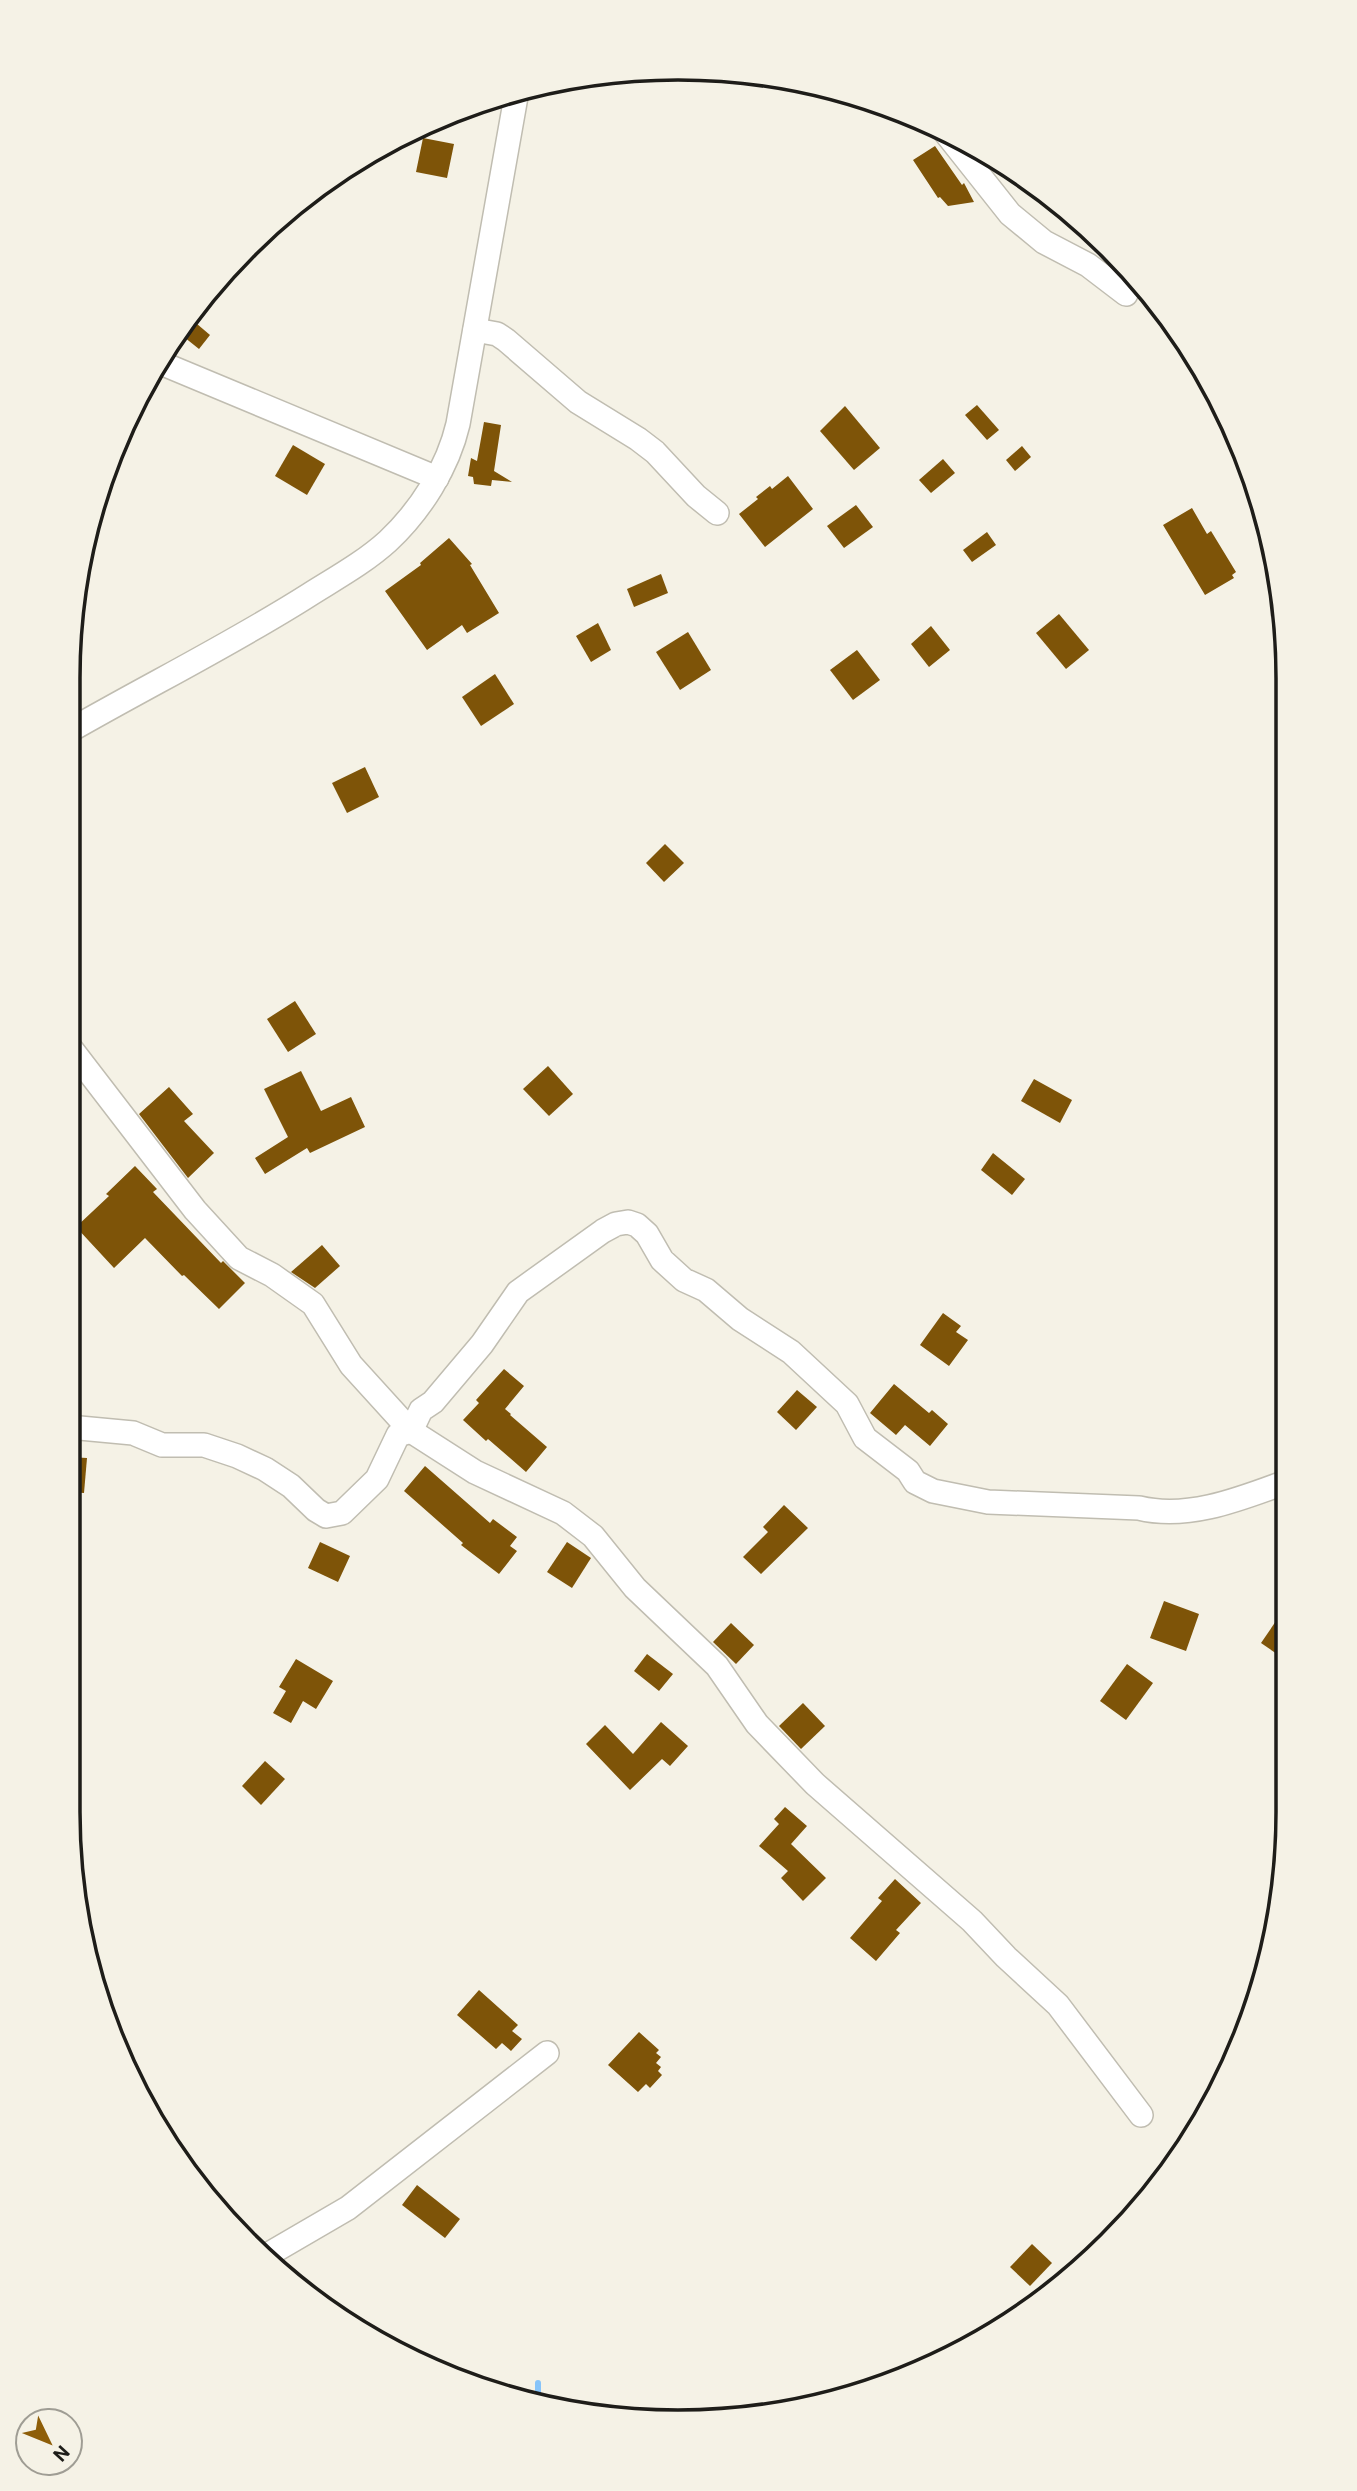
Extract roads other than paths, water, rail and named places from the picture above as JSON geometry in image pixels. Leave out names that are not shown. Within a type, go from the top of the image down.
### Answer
[{"type":"street","points":[[80,724],[140,689],[260,626],[363,561],[389,540],[421,502],[453,446],[515,104]]},
{"type":"street","points":[[960,151],[1010,214],[1044,242],[1088,265],[1126,294]]},
{"type":"street","points":[[475,330],[497,334],[506,340],[578,402],[638,439],[717,513]]},
{"type":"street","points":[[169,366],[437,478]]},
{"type":"street","points":[[80,1060],[195,1210],[239,1258],[272,1275],[313,1304],[351,1365],[411,1431],[475,1472],[563,1513],[593,1536],[635,1588],[717,1667],[757,1724],[816,1784],[972,1921],[1006,1958],[1058,2005],[1141,2115]]},
{"type":"street","points":[[80,1428],[133,1433],[162,1445],[204,1445],[265,1469],[326,1516],[342,1513],[377,1479],[398,1435],[411,1431],[421,1410],[433,1402],[482,1344],[518,1293],[603,1231],[616,1224],[628,1222],[637,1225],[647,1234],[662,1260],[684,1280],[706,1290],[740,1319],[792,1352],[847,1404],[865,1438],[908,1471],[915,1482],[933,1491],[988,1502],[1139,1508],[1163,1512],[1195,1511],[1276,1485]]},
{"type":"street","points":[[273,2252],[348,2208],[547,2053]]},
{"type":"waterway","points":[[538,2383],[538,2393]]}]
